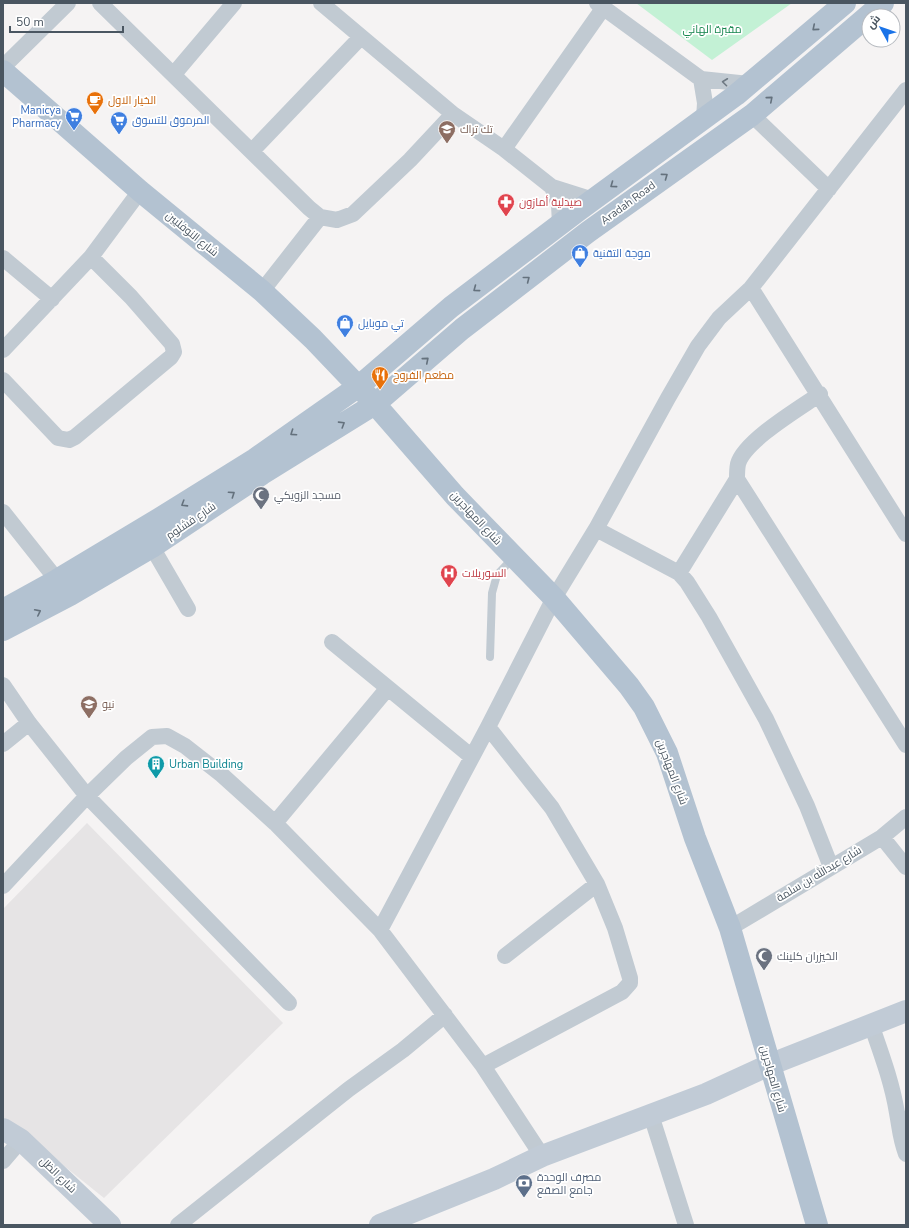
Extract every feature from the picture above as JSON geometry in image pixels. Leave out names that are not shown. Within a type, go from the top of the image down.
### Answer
[{"type":"main road","name":"Aradah Road","points":[[359,386],[451,307],[749,84],[845,3]]},
{"type":"main road","name":"Aradah Road","points":[[375,404],[462,329],[588,232],[752,115],[883,3]]},
{"type":"main road","name":"شارع النوفليين","points":[[3,71],[140,191],[262,291],[314,339],[375,404]]},
{"type":"main road","name":"شارع فشلوم","points":[[3,630],[70,595],[152,547],[359,386]]},
{"type":"main road","name":"شارع فشلوم","points":[[3,610],[258,466],[375,404]]},
{"type":"main road","name":"شارع المهاجرين","points":[[375,404],[432,471],[554,598],[629,686],[644,707],[667,753],[695,838],[730,928],[817,1225]]},
{"type":"main road","points":[[380,1225],[494,1179],[542,1156],[706,1094],[769,1065],[871,1024],[906,1012]]},
{"type":"main road","name":"شارع الظل","points":[[12,1134],[110,1225]]},
{"type":"street","points":[[3,67],[68,3]]},
{"type":"street","points":[[100,3],[309,208],[320,217],[337,220],[353,214],[410,160],[453,114]]},
{"type":"street","points":[[174,74],[234,3]]},
{"type":"street","points":[[321,3],[453,114],[504,149],[552,187],[573,195],[593,200]]},
{"type":"street","points":[[504,149],[601,5],[701,79],[749,84]]},
{"type":"street","points":[[252,151],[361,37]]},
{"type":"street","points":[[701,79],[705,103],[704,118]]},
{"type":"street","points":[[380,930],[488,727],[554,598],[596,529],[698,346],[719,318],[751,288],[906,90]]},
{"type":"street","points":[[752,115],[829,189]]},
{"type":"street","points":[[552,187],[559,205],[560,224]]},
{"type":"street","points":[[3,350],[91,257],[140,191]]},
{"type":"street","points":[[262,291],[320,217]]},
{"type":"street","points":[[3,380],[58,438],[69,440],[75,437],[171,357],[174,352],[172,344],[131,297],[91,257]]},
{"type":"street","points":[[3,258],[52,299]]},
{"type":"street","points":[[751,288],[820,394],[906,534]]},
{"type":"street","points":[[679,573],[737,480],[738,463],[754,441],[820,394]]},
{"type":"street","points":[[737,480],[906,745]]},
{"type":"street","points":[[3,512],[58,580]]},
{"type":"street","points":[[596,529],[679,573],[687,582],[710,617],[766,719],[807,806],[831,867]]},
{"type":"street","points":[[152,547],[188,609]]},
{"type":"street","points":[[332,642],[387,689],[472,757]]},
{"type":"street","points":[[3,685],[29,722],[87,796],[288,1003]]},
{"type":"street","points":[[275,823],[387,689]]},
{"type":"street","points":[[3,744],[29,722]]},
{"type":"street","points":[[483,1066],[622,992],[630,983],[630,978],[615,928],[597,884],[555,813],[488,727]]},
{"type":"street","points":[[3,886],[87,796],[141,745],[152,737],[167,736],[185,746],[222,775],[275,823],[380,930],[483,1066],[542,1156]]},
{"type":"street","name":"شارع عبدالله بن سلمة","points":[[730,928],[882,837],[906,817]]},
{"type":"street","points":[[882,837],[906,867]]},
{"type":"street","points":[[505,956],[597,884]]},
{"type":"street","points":[[178,1225],[349,1089],[403,1050],[445,1015]]},
{"type":"street","points":[[871,1024],[890,1082],[897,1113],[899,1133],[906,1154]]},
{"type":"street","points":[[651,1115],[686,1225]]},
{"type":"street","points":[[3,1161],[12,1134]]},
{"type":"lane","points":[[490,657],[492,593],[497,575],[514,558]]},
{"type":"shaded area","points":[[87,823],[283,1023],[104,1198],[3,1117],[3,909]]},
{"type":"green space","name":"مقبرة الهاني","points":[[636,3],[792,3],[712,60]]},
{"type":"place","name":"الخيار الاول","points":[[95,115]]},
{"type":"place","name":"Manicya Pharmacy","points":[[74,131]]},
{"type":"place","name":"المرموق للتسوق","points":[[119,135]]},
{"type":"place","name":"تك تراك","points":[[447,144]]},
{"type":"place","name":"صيدلية أمازون","points":[[506,217]]},
{"type":"place","name":"موجة التقنية","points":[[580,268]]},
{"type":"place","name":"تي موبايل","points":[[345,338]]},
{"type":"place","name":"مطعم الفروج","points":[[380,390]]},
{"type":"place","name":"مسجد الزويكي","points":[[261,510]]},
{"type":"place","name":"السوريلات","points":[[449,588]]},
{"type":"place","name":"نيو","points":[[89,719]]},
{"type":"place","name":"Urban Building","points":[[156,779]]},
{"type":"place","name":"الخيزران كلينك","points":[[764,971]]},
{"type":"place","name":"مصرف الوحدة جامع الصقع","points":[[524,1198]]}]
